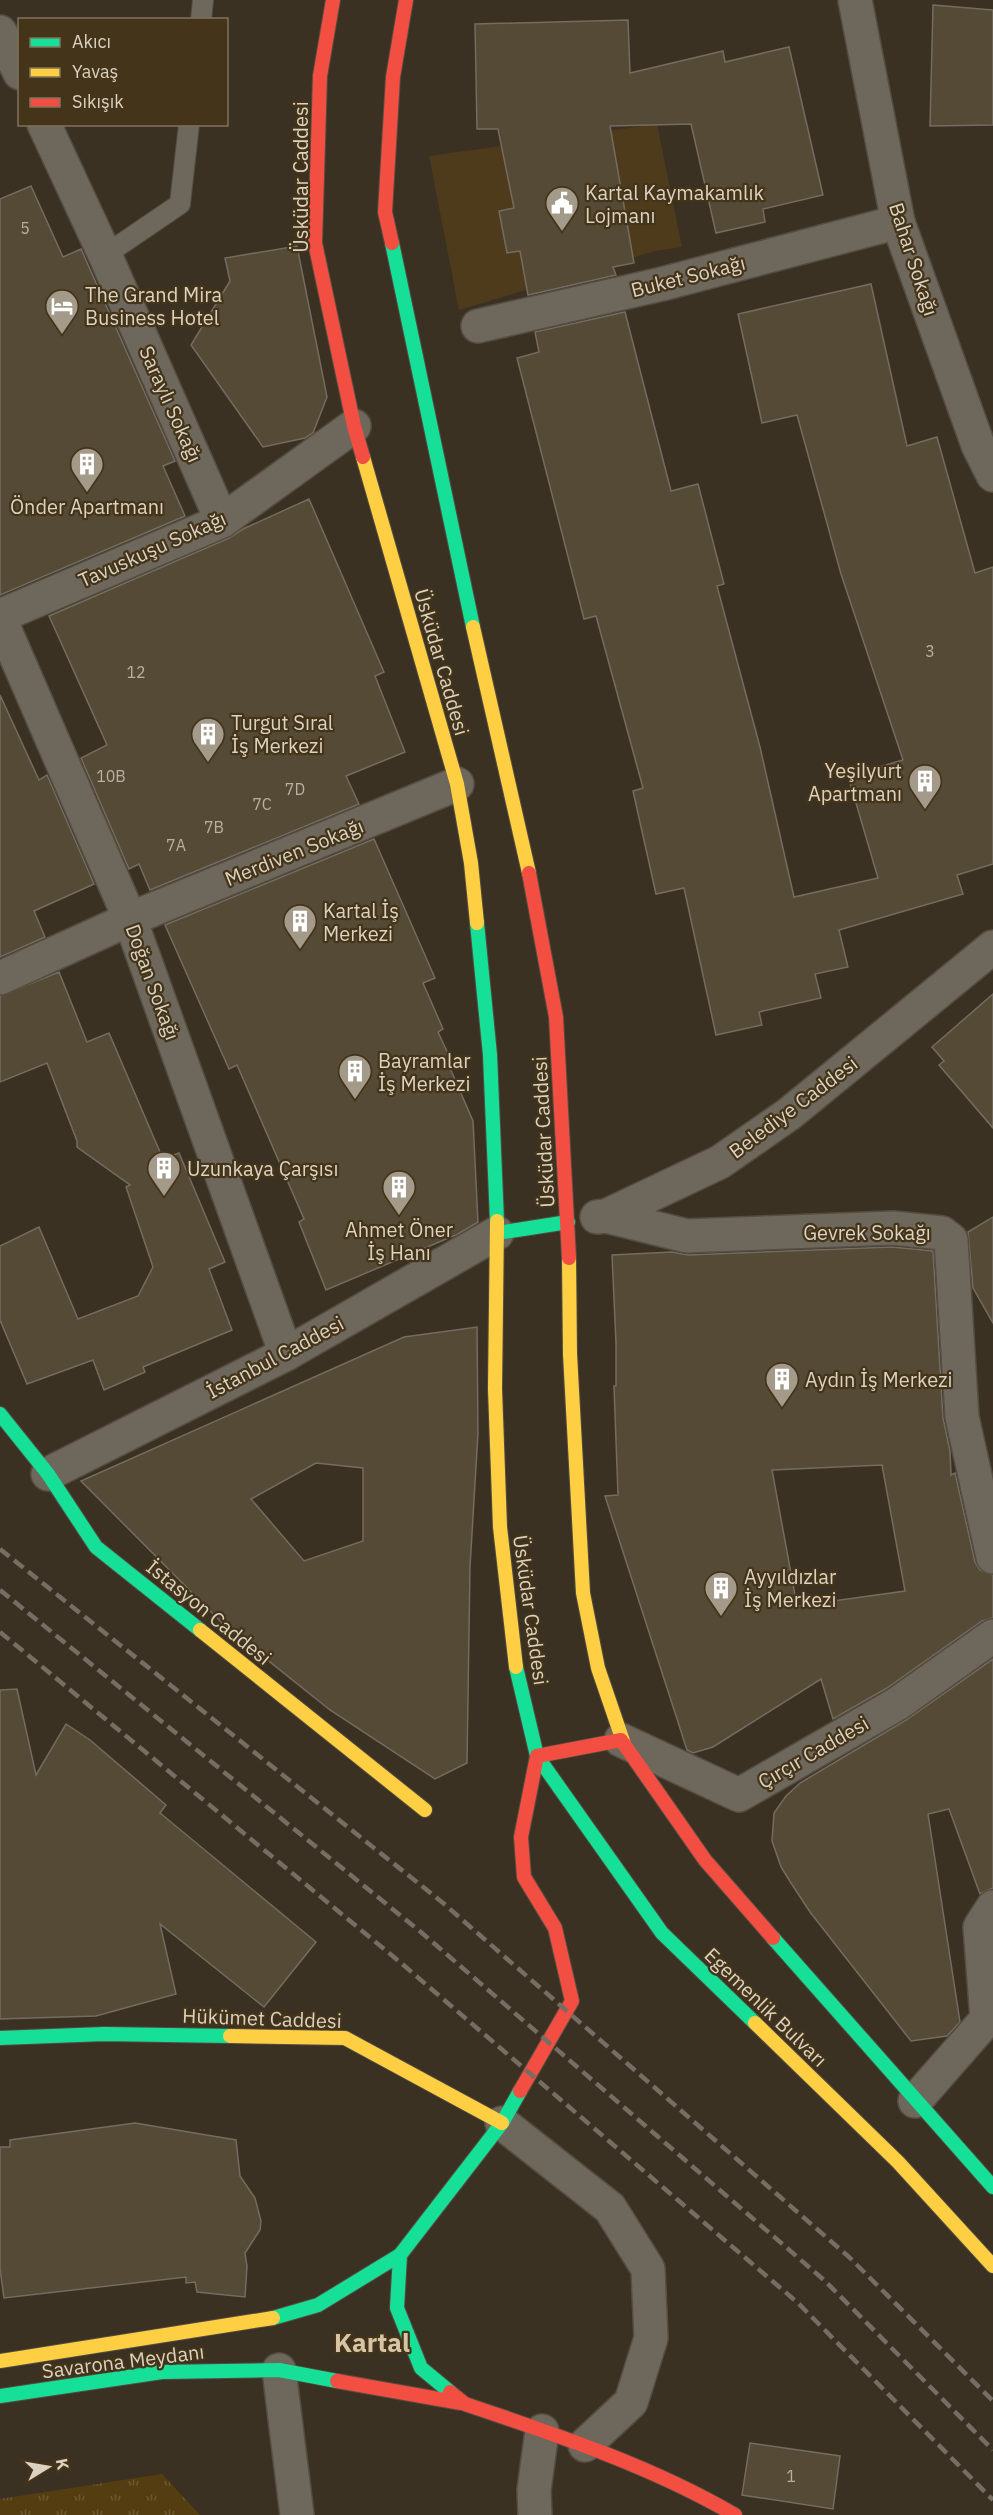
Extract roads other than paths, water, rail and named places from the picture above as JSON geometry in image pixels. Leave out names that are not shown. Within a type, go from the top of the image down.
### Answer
[{"type":"main road","name":"Üsküdar Caddesi","points":[[333,0],[320,76],[315,243],[354,426],[457,784],[471,863],[490,1055],[497,1233],[495,1389],[500,1527],[515,1663],[537,1756]]},
{"type":"main road","name":"Üsküdar Caddesi","points":[[406,0],[393,77],[386,212],[425,406],[549,969],[556,1017],[568,1222],[571,1378],[583,1593],[598,1668],[621,1740]]},
{"type":"main road","points":[[497,1233],[568,1222]]},
{"type":"main road","name":"İstasyon Caddesi","points":[[0,1414],[48,1474],[96,1547],[425,1810]]},
{"type":"main road","points":[[735,2515],[701,2494],[585,2445],[465,2404],[420,2368],[397,2308],[400,2254],[502,2123],[572,2001],[555,1928],[524,1877],[521,1837],[537,1756],[621,1740],[705,1860],[993,2187]]},
{"type":"main road","name":"Egemenlik Bulvarı","points":[[537,1756],[592,1838],[662,1933],[898,2162],[993,2266]]},
{"type":"main road","name":"Hükümet Caddesi","points":[[0,2037],[104,2034],[345,2038],[502,2123]]},
{"type":"main road","name":"Savarona Meydanı","points":[[0,2361],[268,2319],[318,2305],[400,2254]]},
{"type":"main road","name":"Savarona Meydanı","points":[[0,2396],[162,2372],[279,2370],[465,2404]]},
{"type":"street","name":"Bahar Sokağı","points":[[855,0],[898,222],[978,445],[993,475]]},
{"type":"street","points":[[0,32],[18,69]]},
{"type":"street","name":"Saraylı Sokağı","points":[[45,126],[105,255],[222,521]]},
{"type":"street","name":"Buket Sokağı","points":[[478,326],[662,284],[898,222]]},
{"type":"street","name":"Tavuskuşu Sokağı","points":[[0,618],[222,521],[354,426]]},
{"type":"street","name":"Doğan Sokağı","points":[[0,618],[130,919],[286,1354]]},
{"type":"street","name":"Merdiven Sokağı","points":[[0,978],[130,919],[457,784]]},
{"type":"street","name":"Belediye Caddesi","points":[[568,1222],[606,1216],[720,1162],[789,1114],[993,947]]},
{"type":"street","name":"Gevrek Sokağı","points":[[606,1216],[687,1236],[893,1228],[942,1233],[951,1240],[962,1417],[993,1557]]},
{"type":"street","name":"İstanbul Caddesi","points":[[48,1474],[286,1354],[497,1233]]},
{"type":"street","name":"Çırçır Caddesi","points":[[621,1740],[739,1795],[897,1704],[993,1636]]},
{"type":"street","points":[[915,2101],[987,2019],[980,1927],[993,1906]]},
{"type":"street","points":[[502,2123],[610,2208],[648,2269],[651,2338],[631,2403],[585,2445]]},
{"type":"street","points":[[279,2370],[297,2515]]},
{"type":"street","points":[[535,2515],[534,2490],[542,2431]]},
{"type":"lane","points":[[201,18],[203,0]]},
{"type":"lane","points":[[105,255],[180,204],[189,126]]},
{"type":"railway","points":[[0,1549],[443,1903],[849,2257],[993,2401]]},
{"type":"railway","points":[[0,1590],[422,1933],[824,2280],[993,2450]]},
{"type":"railway","points":[[0,1632],[401,1963],[798,2303],[993,2500]]},
{"type":"place","name":"Kartal Kaymakamlık Lojmanı","points":[[562,232]]},
{"type":"place","name":"The Grand Mira Business Hotel","points":[[62,335]]},
{"type":"place","name":"Önder Apartmanı","points":[[87,493]]},
{"type":"place","name":"Turgut Sıral İş Merkezi","points":[[208,763]]},
{"type":"place","name":"Yeşilyurt Apartmanı","points":[[925,810]]},
{"type":"place","name":"Kartal İş Merkezi","points":[[300,950]]},
{"type":"place","name":"Bayramlar İş Merkezi","points":[[355,1100]]},
{"type":"place","name":"Uzunkaya Çarşısı","points":[[164,1197]]},
{"type":"place","name":"Ahmet Öner İş Hanı","points":[[399,1216]]},
{"type":"place","name":"Aydın İş Merkezi","points":[[782,1408]]},
{"type":"place","name":"Ayyıldızlar İş Merkezi","points":[[721,1617]]},
{"type":"district","name":"Kartal","points":[[372,2342]]}]
